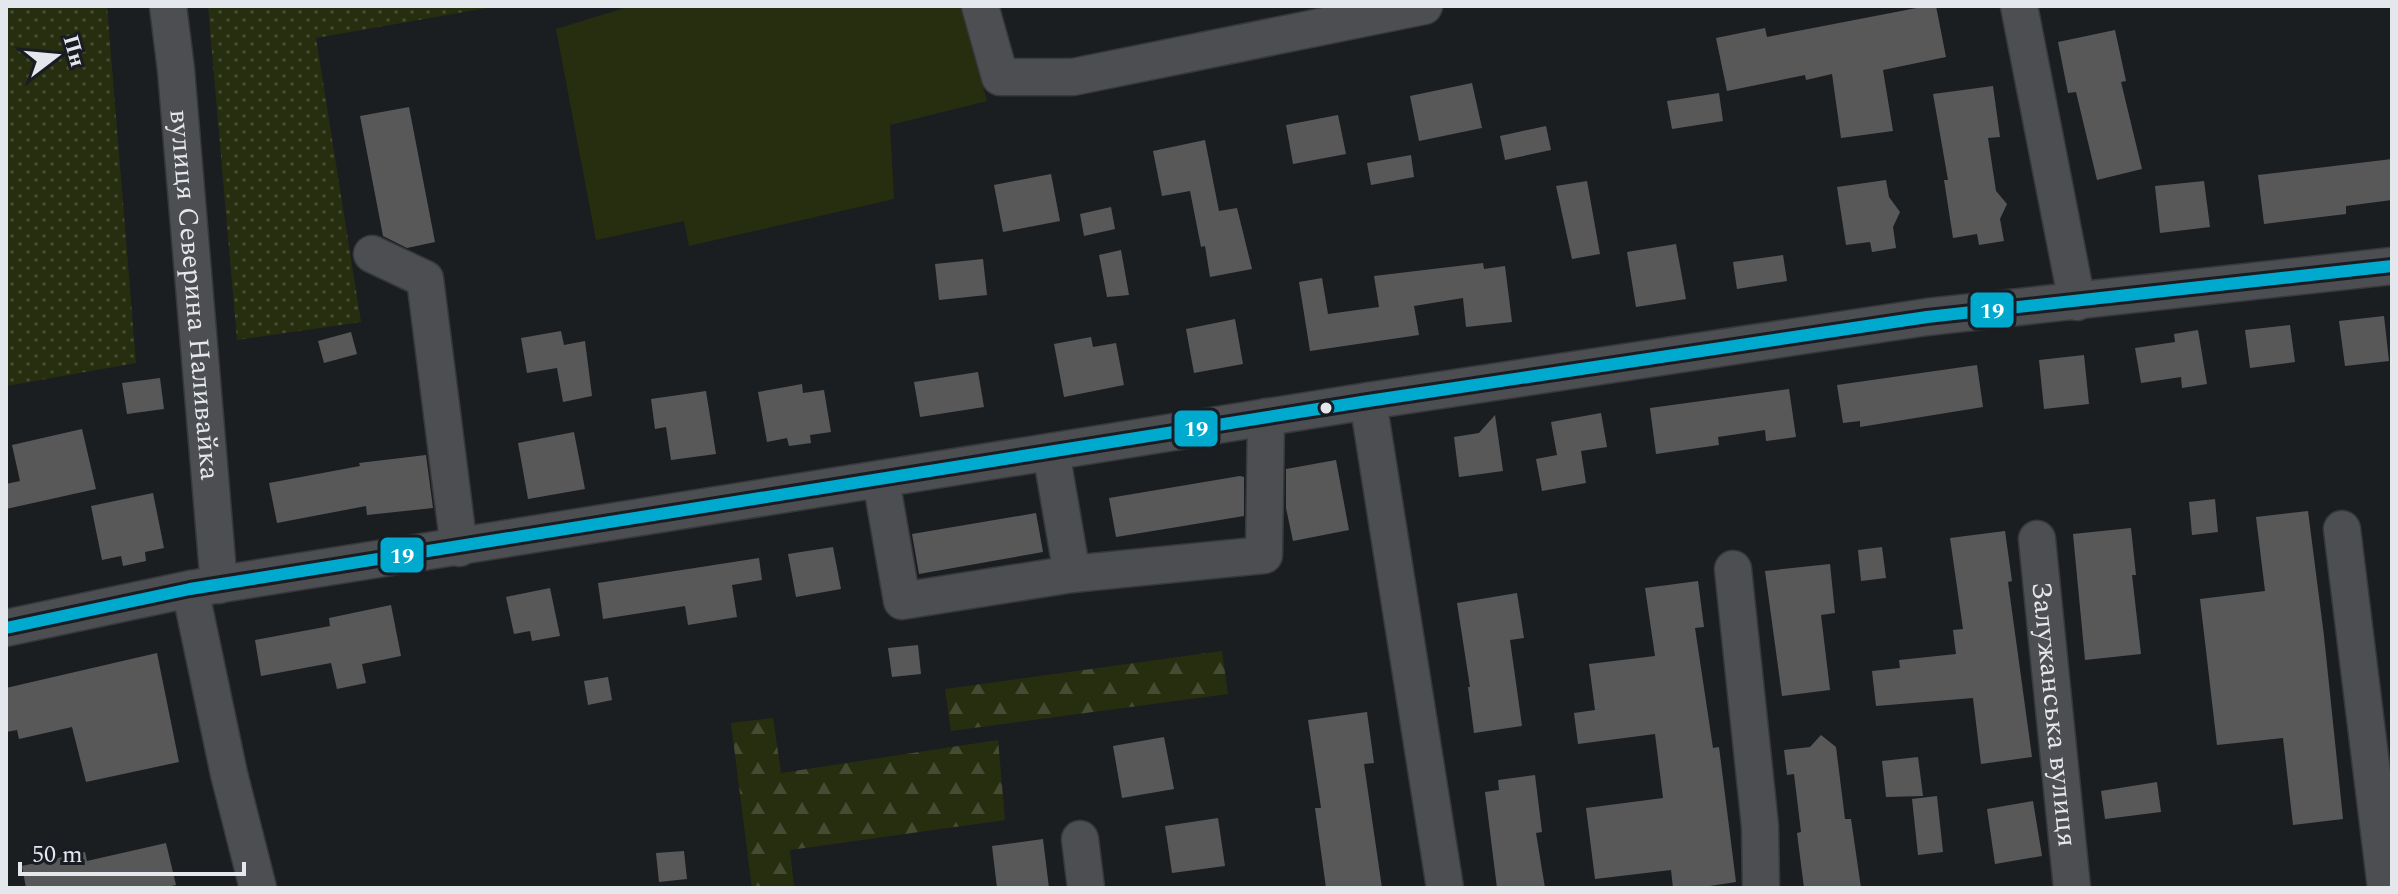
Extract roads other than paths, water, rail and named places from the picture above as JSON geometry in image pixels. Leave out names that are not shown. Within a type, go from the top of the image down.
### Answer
[{"type":"street","name":"вулиця Северина Наливайка","points":[[168,6],[176,70],[205,587],[229,774],[258,888]]},
{"type":"street","points":[[980,6],[1000,77],[1073,77],[1424,6]]},
{"type":"street","points":[[2019,6],[2077,302]]},
{"type":"street","points":[[372,254],[425,279],[459,548]]},
{"type":"street","points":[[6,628],[205,587],[1368,401],[1927,317],[2392,266]]},
{"type":"street","points":[[1368,401],[1445,888]]},
{"type":"street","points":[[881,480],[902,601],[1072,574],[1264,555],[1266,417]]},
{"type":"street","points":[[1051,452],[1072,574]]},
{"type":"street","points":[[2342,529],[2386,888]]},
{"type":"street","name":"Залужанська вулиця","points":[[2037,539],[2072,888]]},
{"type":"street","points":[[1733,569],[1760,826],[1761,888]]},
{"type":"street","points":[[1080,839],[1086,888]]}]
